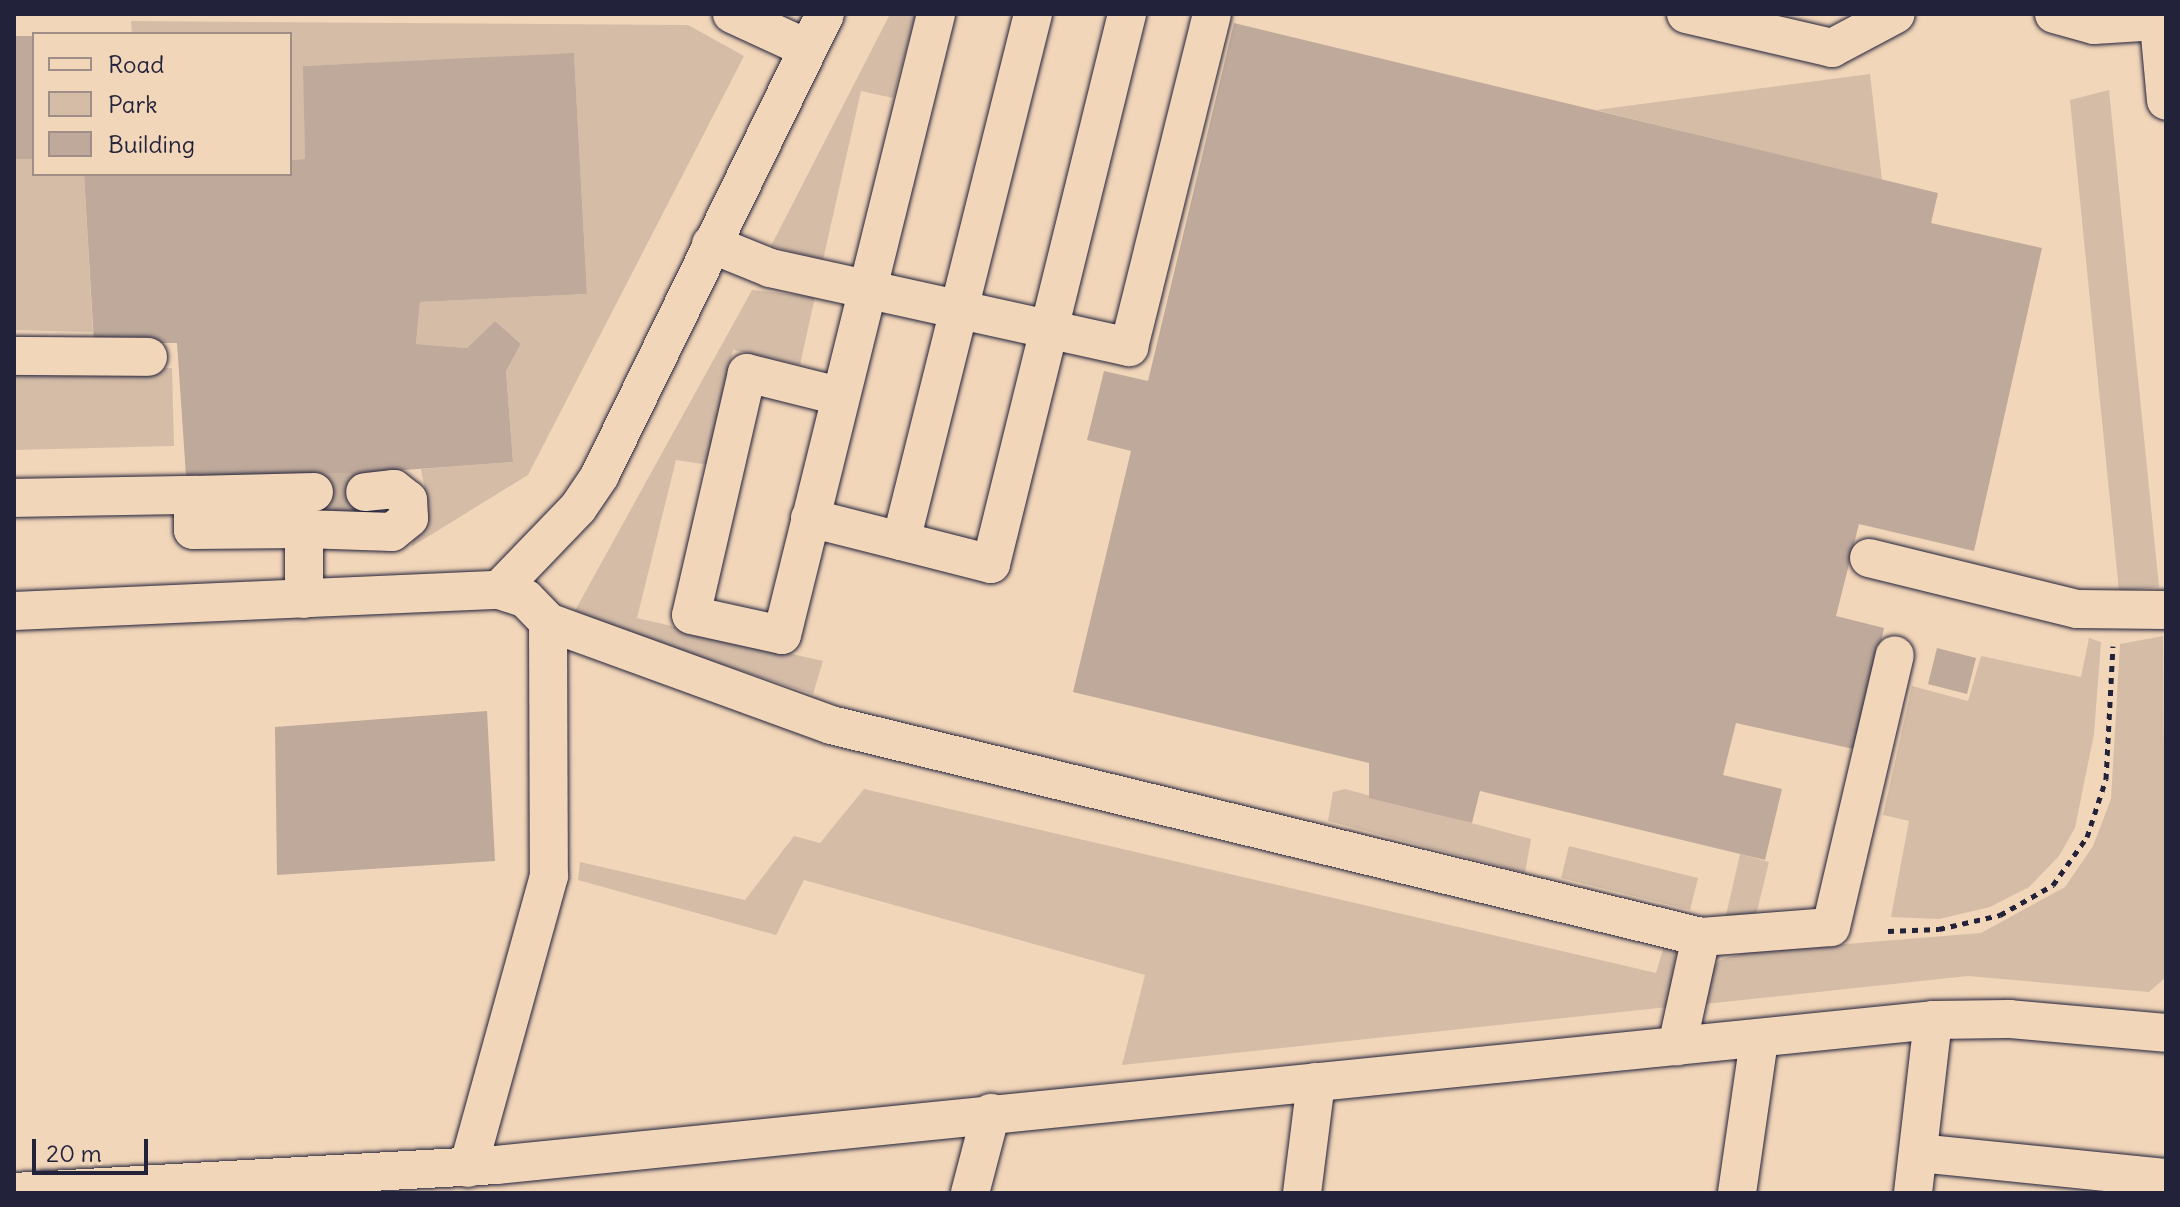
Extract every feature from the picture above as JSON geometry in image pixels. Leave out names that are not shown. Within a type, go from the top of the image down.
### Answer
[{"type":"street","points":[[732,14],[806,48]]},
{"type":"street","points":[[499,590],[578,508],[600,475],[825,14]]},
{"type":"street","points":[[839,396],[747,373],[691,615],[782,635],[936,14]]},
{"type":"street","points":[[901,541],[1033,14]]},
{"type":"street","points":[[810,518],[991,564],[1127,14]]},
{"type":"street","points":[[711,244],[770,268],[1129,347],[1212,14]]},
{"type":"street","points":[[1686,14],[1832,48],[1896,14]]},
{"type":"street","points":[[2054,14],[2094,25],[2158,18],[2166,101]]},
{"type":"street","points":[[14,356],[148,357]]},
{"type":"street","points":[[193,495],[193,530],[392,532],[409,518],[408,500],[394,489],[365,492]]},
{"type":"street","points":[[14,498],[314,492]]},
{"type":"street","points":[[304,529],[304,599]]},
{"type":"street","points":[[1869,558],[2077,609],[2166,610]]},
{"type":"street","points":[[14,611],[499,590],[526,599],[548,622],[831,725],[1701,937],[1831,927],[1895,655]]},
{"type":"street","points":[[468,1168],[549,876],[548,622]]},
{"type":"street","points":[[1677,1046],[1701,937]]},
{"type":"street","points":[[14,1192],[373,1184],[468,1168],[991,1113],[1759,1040],[1933,1020],[2010,1019],[2166,1033]]},
{"type":"street","points":[[1913,1193],[1933,1020]]},
{"type":"street","points":[[1737,1193],[1759,1040]]},
{"type":"street","points":[[1302,1193],[1316,1082]]},
{"type":"street","points":[[970,1193],[991,1113]]},
{"type":"street","points":[[1919,1153],[2166,1178]]},
{"type":"path","points":[[1888,931],[1939,929],[2000,915],[2053,885],[2087,837],[2109,751],[2112,609]]},
{"type":"green space","points":[[890,14],[916,14],[893,98],[861,91],[823,260],[771,246]]},
{"type":"green space","points":[[131,21],[688,25],[744,56],[528,475],[411,547],[427,500],[421,469],[513,462],[506,371],[521,344],[495,321],[467,348],[416,344],[420,302],[587,294],[574,54],[304,66],[305,159],[292,160],[292,32],[132,32]]},
{"type":"green space","points":[[1870,74],[1882,180],[1596,110]]},
{"type":"green space","points":[[2109,90],[2159,587],[2119,591],[2070,100]]},
{"type":"green space","points":[[14,159],[32,159],[32,176],[84,176],[93,332],[14,330]]},
{"type":"green space","points":[[752,290],[815,297],[800,365],[733,350],[709,465],[676,460],[637,618],[823,661],[813,694],[572,616]]},
{"type":"green space","points":[[172,368],[174,446],[14,450],[14,370]]},
{"type":"green space","points":[[2163,636],[2166,977],[2149,992],[1968,976],[1705,1004],[1711,969],[1720,960],[1747,952],[1981,933],[2065,887],[2093,846],[2111,799],[2120,644]]},
{"type":"green space","points":[[2089,638],[2101,642],[2094,734],[2075,828],[2059,856],[2029,887],[1990,907],[1939,919],[1891,917],[1909,821],[1883,815],[1912,686],[1968,701],[1981,656],[2081,677]]},
{"type":"green space","points":[[864,789],[1656,973],[1664,946],[1676,953],[1668,1007],[1122,1065],[1145,975],[804,880],[776,935],[578,880],[580,862],[745,900],[794,836],[820,843]]},
{"type":"green space","points":[[1345,789],[1531,839],[1525,873],[1328,821],[1333,792]]},
{"type":"green space","points":[[1569,846],[1698,878],[1690,910],[1561,878]]},
{"type":"green space","points":[[1740,854],[1769,862],[1755,919],[1724,924]]},
{"type":"building","points":[[1234,23],[1938,193],[1931,223],[2042,248],[1974,551],[1859,524],[1836,616],[1884,628],[1858,750],[1736,723],[1723,775],[1782,789],[1765,860],[1480,791],[1472,823],[1369,798],[1369,763],[1073,692],[1131,451],[1087,440],[1104,371],[1148,381]]},
{"type":"building","points":[[14,36],[32,36],[32,159],[14,159]]},
{"type":"building","points":[[574,53],[587,294],[420,302],[416,344],[467,348],[495,321],[521,344],[506,371],[513,462],[364,473],[367,512],[315,514],[313,475],[186,476],[177,343],[94,343],[84,176],[292,176],[292,160],[305,159],[303,66]]},
{"type":"building","points":[[1937,648],[1976,658],[1967,694],[1928,684]]},
{"type":"building","points":[[487,711],[495,861],[277,875],[275,727]]},
{"type":"tunnel","points":[[314,492],[365,492]]}]
